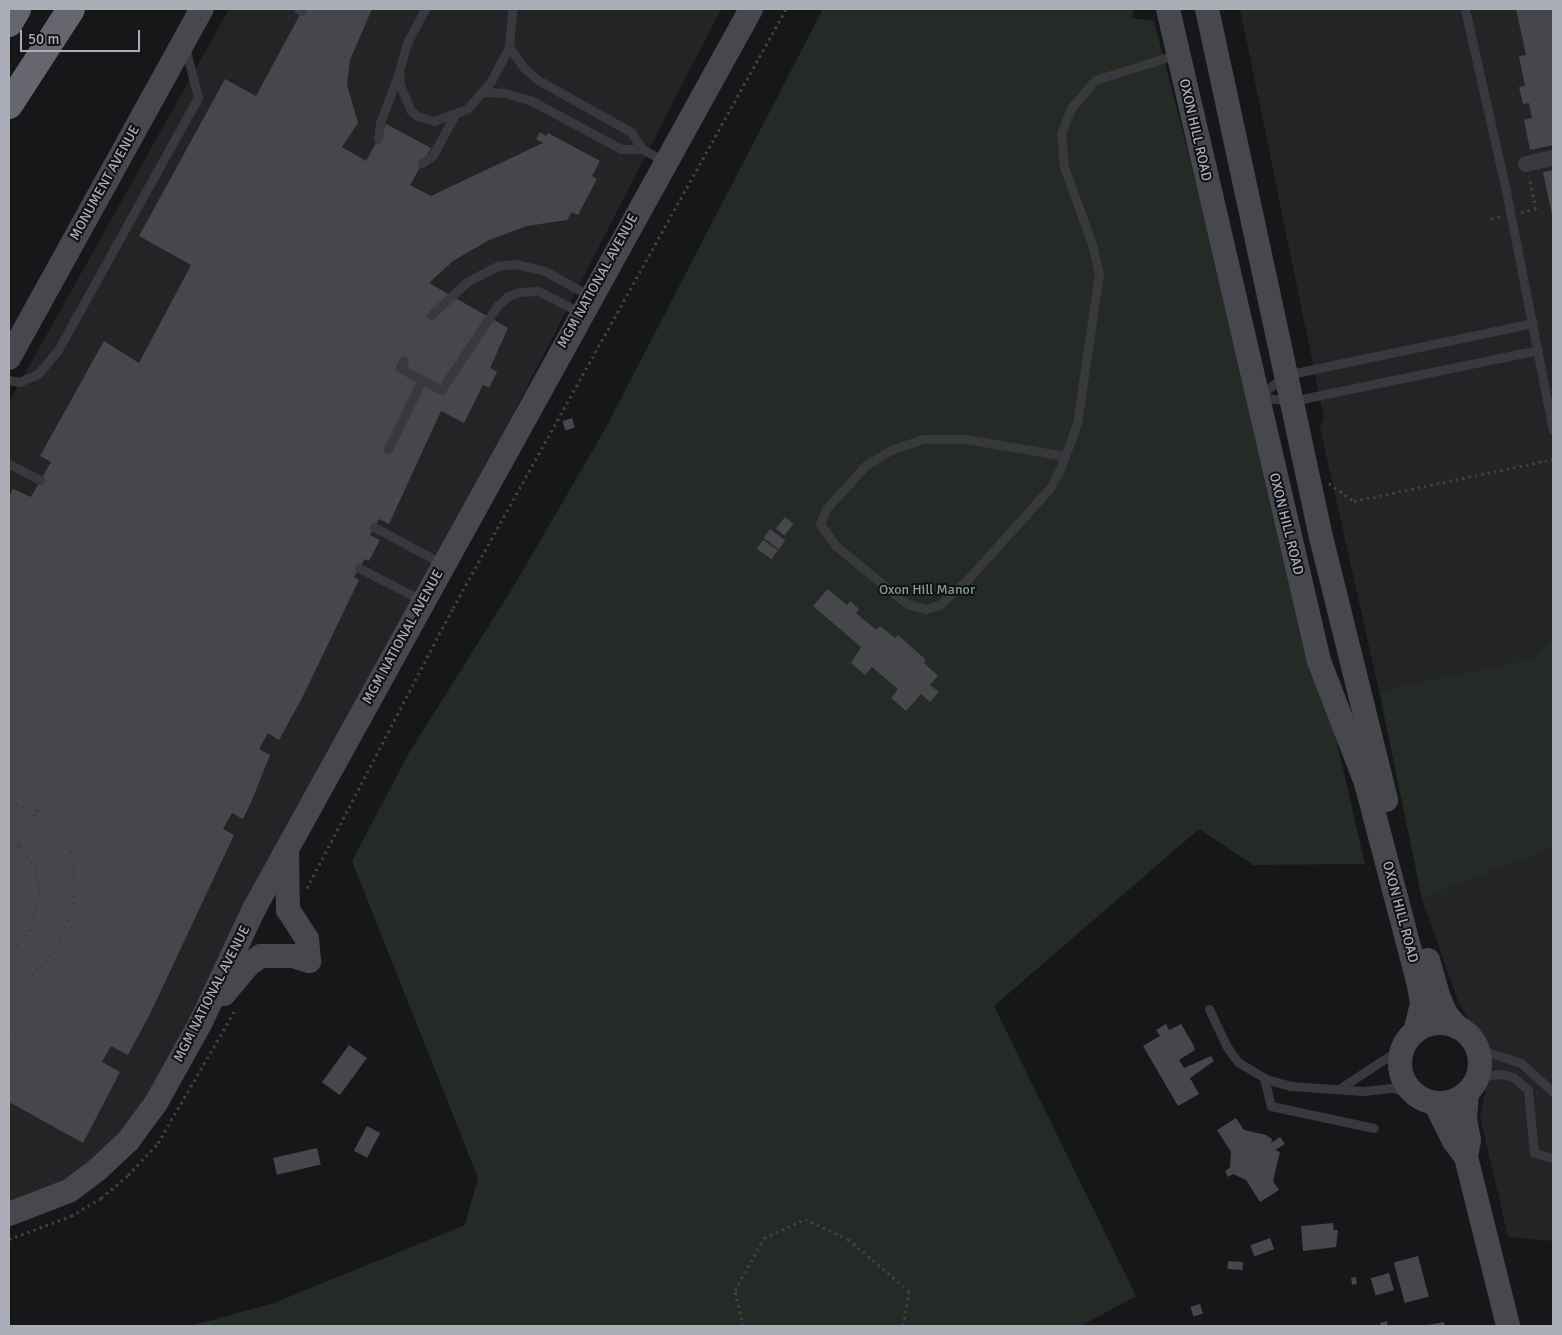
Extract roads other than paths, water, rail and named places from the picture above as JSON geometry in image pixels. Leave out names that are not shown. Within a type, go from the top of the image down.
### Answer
[{"type":"highway","points":[[9,23],[17,9]]},
{"type":"highway","points":[[9,105],[71,9]]},
{"type":"highway","points":[[9,122],[51,42]]},
{"type":"main road","name":"MONUMENT AVENUE","points":[[9,358],[202,9]]},
{"type":"main road","name":"OXON HILL ROAD","points":[[1168,9],[1319,661],[1366,783],[1419,985],[1422,1004],[1409,1040]]},
{"type":"main road","name":"OXON HILL ROAD","points":[[1207,9],[1321,537],[1415,913],[1438,996],[1446,1014],[1457,1027]]},
{"type":"main road","name":"MGM NATIONAL AVENUE","points":[[9,1214],[69,1191],[128,1141],[156,1103],[201,1022],[254,909],[585,304],[749,10]]},
{"type":"main road","points":[[201,1022],[257,958],[267,955],[293,956],[309,961],[307,939],[288,910],[287,849]]},
{"type":"main road","points":[[1466,1157],[1469,1140],[1465,1120],[1472,1085],[1480,1065],[1478,1049],[1470,1036],[1457,1027],[1442,1023],[1428,1025],[1409,1040],[1400,1065],[1405,1083],[1426,1100],[1466,1157],[1508,1326]]},
{"type":"main road","points":[[1426,1100],[1453,1101],[1472,1085]]},
{"type":"street","points":[[1526,164],[1553,158]]},
{"type":"lane","points":[[378,139],[380,123],[407,43],[426,9]]},
{"type":"lane","points":[[399,71],[403,99],[417,116],[434,120],[454,116],[467,109],[482,92],[509,46],[512,9]]},
{"type":"lane","points":[[1465,9],[1511,214],[1553,430]]},
{"type":"lane","points":[[9,380],[19,382],[38,374],[58,350],[198,97],[184,42]]},
{"type":"lane","points":[[509,46],[524,68],[538,80],[631,132],[642,149],[664,161]]},
{"type":"lane","points":[[1065,456],[966,439],[923,439],[890,450],[866,465],[826,509],[820,524],[834,545],[886,588],[907,604],[926,610],[939,605],[968,579],[1050,488],[1065,456],[1077,423],[1099,274],[1093,247],[1064,168],[1061,134],[1071,108],[1095,80],[1178,54]]},
{"type":"lane","points":[[482,92],[505,92],[530,100],[621,149],[642,149]]},
{"type":"lane","points":[[422,164],[433,155],[454,116]]},
{"type":"lane","points":[[431,315],[468,281],[498,266],[515,264],[545,271],[585,304]]},
{"type":"lane","points":[[404,360],[400,368],[442,390],[498,305],[508,296],[519,292],[538,291],[585,304]]},
{"type":"lane","points":[[1257,397],[1286,375],[1533,323]]},
{"type":"lane","points":[[1257,397],[1292,401],[1538,350]]},
{"type":"lane","points":[[388,449],[422,380]]},
{"type":"lane","points":[[9,464],[40,480]]},
{"type":"lane","points":[[374,527],[443,564]]},
{"type":"lane","points":[[359,568],[423,602]]},
{"type":"lane","points":[[1209,1009],[1227,1047],[1238,1062],[1264,1078],[1291,1086],[1338,1089],[1394,1088],[1426,1100]]},
{"type":"lane","points":[[1338,1089],[1409,1040]]},
{"type":"lane","points":[[1478,1049],[1521,1063],[1553,1092]]},
{"type":"lane","points":[[1472,1085],[1502,1074],[1513,1077],[1528,1090],[1531,1145],[1534,1153],[1553,1158]]},
{"type":"lane","points":[[1264,1078],[1270,1106],[1374,1128]]},
{"type":"park label","name":"Oxon Hill Manor","points":[[927,590]]}]
